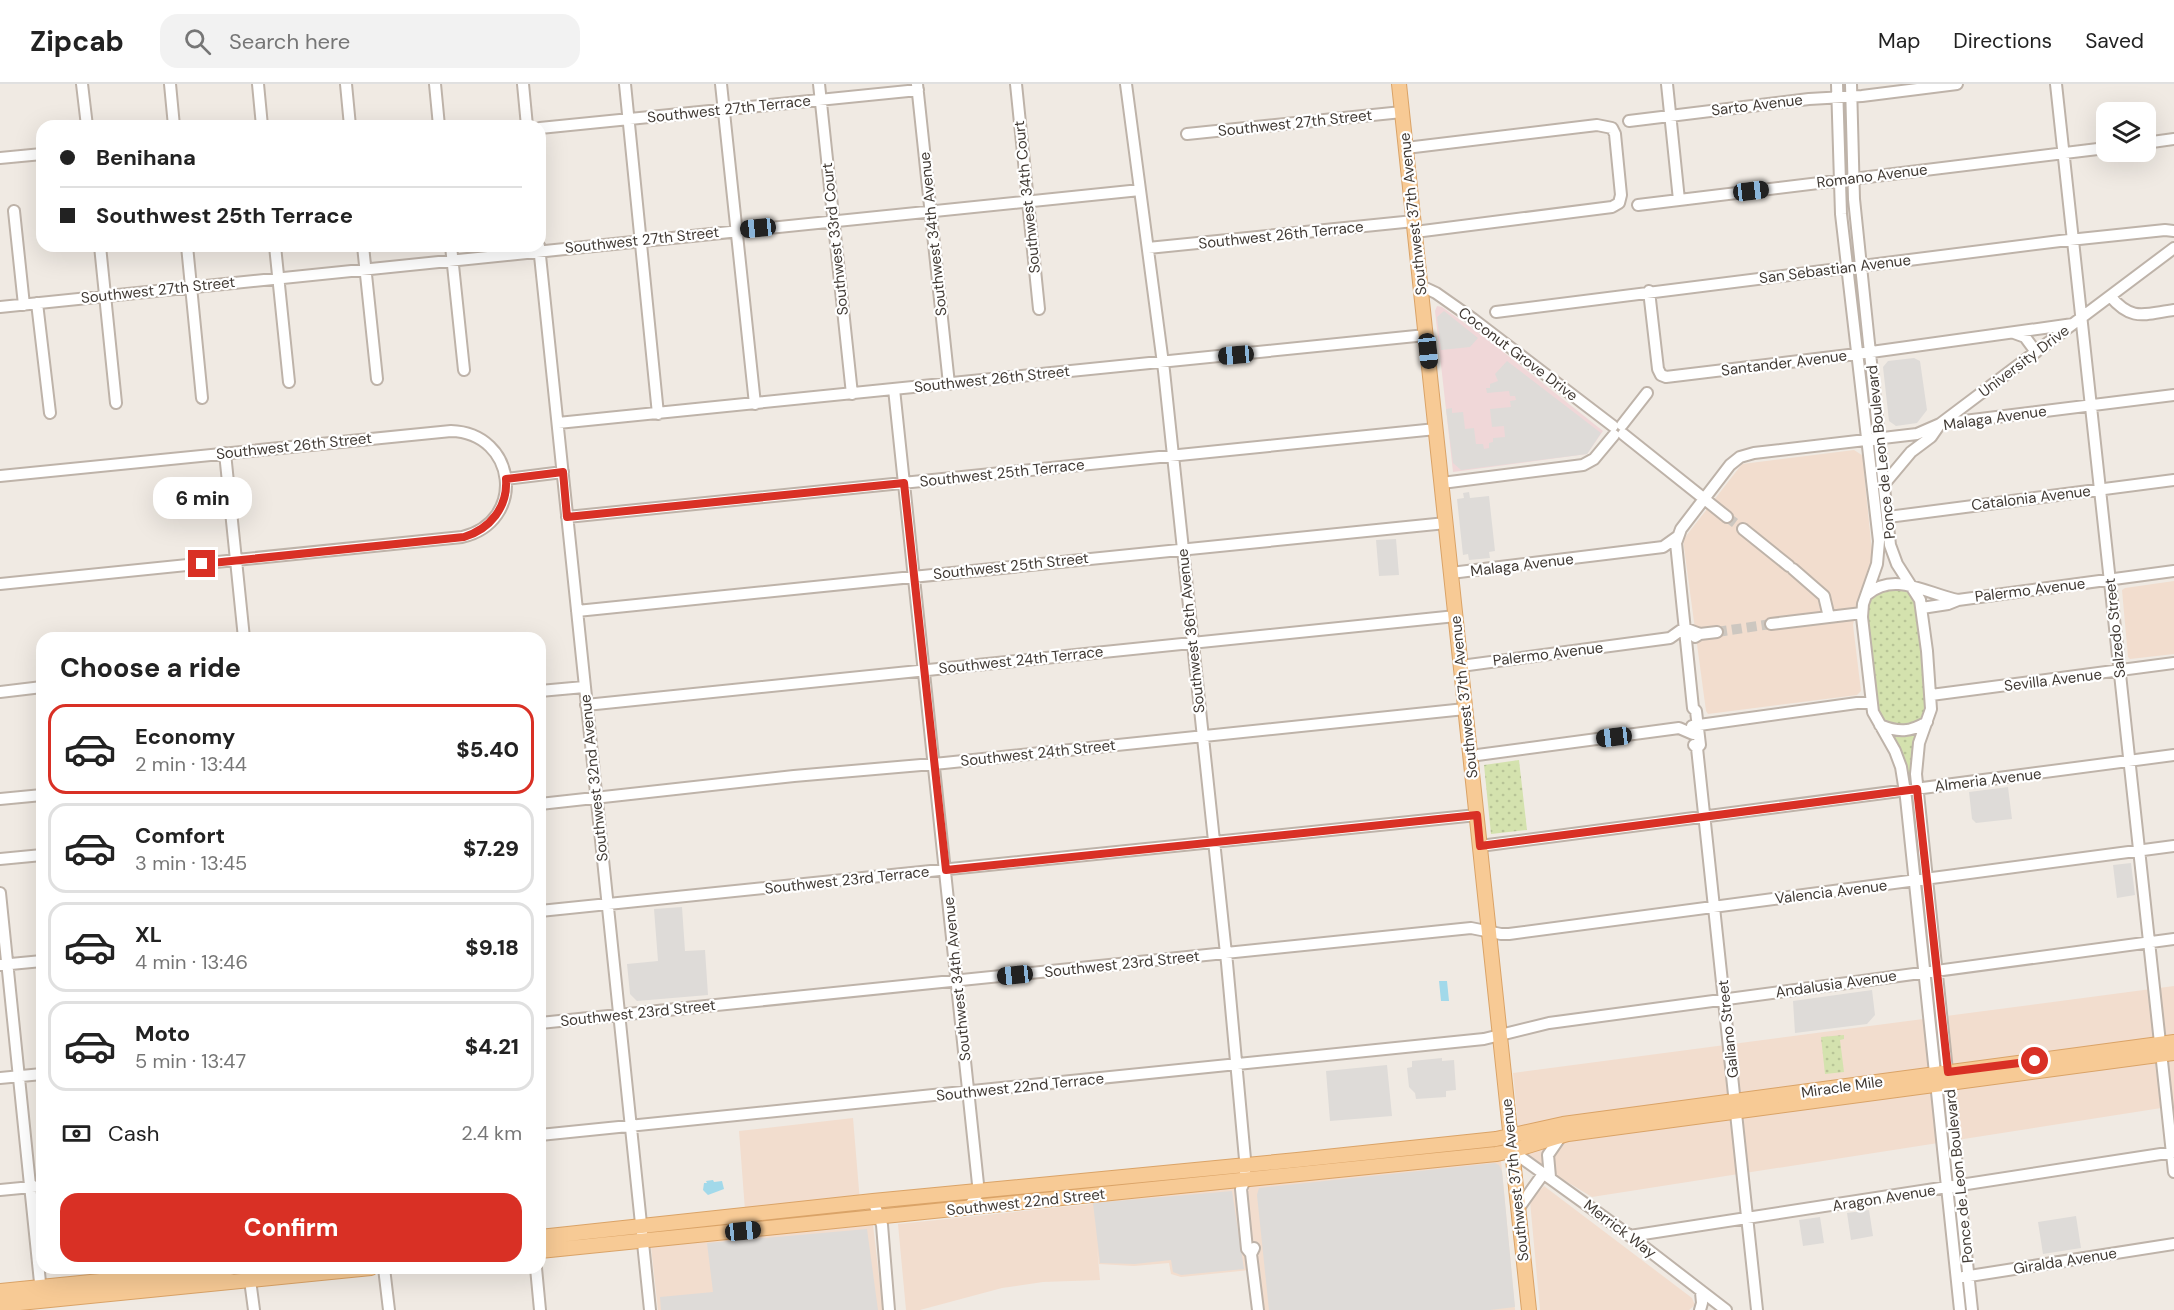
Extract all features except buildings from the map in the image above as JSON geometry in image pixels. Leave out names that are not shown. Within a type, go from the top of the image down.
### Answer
[{"type":"main road","name":"Southwest 37th Avenue","points":[[1399,84],[1528,1310]]},
{"type":"main road","name":"Miracle Mile","points":[[1510,1136],[1563,1124],[1736,1106],[2168,1048]]},
{"type":"main road","name":"Miracle Mile","points":[[1512,1151],[1562,1136],[1736,1106]]},
{"type":"main road","name":"Southwest 22nd Street","points":[[546,1236],[1510,1136]]},
{"type":"main road","name":"Southwest 22nd Street","points":[[546,1250],[1512,1151]]},
{"type":"main road","points":[[802,1225],[805,1208]]},
{"type":"main road","points":[[0,1305],[41,1294],[186,1274]]},
{"type":"main road","points":[[0,1291],[41,1294],[250,1274]]},
{"type":"street","points":[[82,84],[86,120]]},
{"type":"street","points":[[170,84],[173,120]]},
{"type":"street","points":[[258,84],[261,120]]},
{"type":"street","points":[[346,84],[349,120]]},
{"type":"street","points":[[435,84],[438,120]]},
{"type":"street","points":[[523,84],[526,120]]},
{"type":"street","points":[[625,84],[658,414]]},
{"type":"street","points":[[721,84],[755,404]]},
{"type":"street","name":"Southwest 33rd Court","points":[[819,84],[852,394]]},
{"type":"street","name":"Southwest 34th Court","points":[[1016,84],[1039,309]]},
{"type":"street","name":"Southwest 36th Avenue","points":[[1126,84],[1173,456],[1246,1165],[1245,1180],[1241,1189],[1247,1249],[1251,1254],[1258,1310]]},
{"type":"street","points":[[1666,84],[1678,200]]},
{"type":"street","name":"Ponce de Leon Boulevard","points":[[1837,84],[1839,180],[1879,545],[1875,573],[1862,613],[1871,702],[1874,714],[1897,756],[1905,791],[1925,972],[1959,1186],[1972,1310]]},
{"type":"street","name":"Ponce de Leon Boulevard","points":[[1851,84],[1853,178],[1892,553],[1919,597],[1931,695],[1931,709],[1917,755],[1915,770],[1937,970],[1947,1188],[1960,1310]]},
{"type":"street","name":"Sarto Avenue","points":[[1629,121],[1957,84]]},
{"type":"street","name":"Salzedo Street","points":[[2056,84],[2073,240],[2077,321],[2091,405],[2150,942],[2168,1048],[2174,1172]]},
{"type":"street","name":"Southwest 27th Terrace","points":[[546,127],[918,87]]},
{"type":"street","name":"Southwest 34th Avenue","points":[[918,87],[949,384]]},
{"type":"street","name":"Southwest 27th Street","points":[[1187,134],[1402,112]]},
{"type":"street","name":"Southwest 26th Terrace","points":[[1148,248],[1608,209],[1619,203],[1621,191],[1615,134],[1612,128],[1597,125],[1406,148]]},
{"type":"street","points":[[2156,141],[2174,139]]},
{"type":"street","name":"Romano Avenue","points":[[1638,205],[2096,149]]},
{"type":"street","points":[[0,158],[36,155]]},
{"type":"street","name":"Southwest 27th Street","points":[[546,248],[640,241],[1140,190]]},
{"type":"street","points":[[14,211],[24,305]]},
{"type":"street","name":"San Sebastian Avenue","points":[[1496,312],[1861,265],[2165,230],[2174,231]]},
{"type":"street","name":"University Drive","points":[[1885,483],[1911,452],[1931,437],[1940,424],[2174,248]]},
{"type":"street","points":[[101,252],[116,403]]},
{"type":"street","points":[[188,252],[202,398]]},
{"type":"street","points":[[276,252],[289,382]]},
{"type":"street","points":[[364,252],[377,379]]},
{"type":"street","points":[[452,252],[464,370]]},
{"type":"street","name":"Southwest 27th Street","points":[[0,307],[453,260],[510,252]]},
{"type":"street","name":"Southwest 32nd Avenue","points":[[539,252],[650,1310]]},
{"type":"street","name":"Coconut Grove Drive","points":[[1421,286],[1436,292],[1618,430],[1727,517]]},
{"type":"street","name":"Santander Avenue","points":[[1649,291],[1657,366],[1661,375],[1672,376],[2014,333],[2077,321]]},
{"type":"street","points":[[2110,296],[2121,308],[2133,314],[2174,310]]},
{"type":"street","points":[[37,303],[50,413]]},
{"type":"street","points":[[2014,333],[2025,337],[2036,352]]},
{"type":"street","name":"Southwest 26th Street","points":[[558,423],[1426,335]]},
{"type":"street","name":"Southwest 34th Avenue","points":[[894,389],[935,763],[978,1191]]},
{"type":"street","points":[[1442,483],[1586,464],[1596,458],[1647,393]]},
{"type":"street","name":"Malaga Avenue","points":[[1451,573],[1676,546],[1704,499],[1730,465],[1746,455],[1917,434],[1940,424],[2174,395]]},
{"type":"street","name":"Southwest 25th Terrace","points":[[567,517],[1436,429]]},
{"type":"street","name":"Southwest 26th Street","points":[[0,476],[456,431],[474,435],[488,444],[500,460],[506,479]]},
{"type":"street","points":[[225,453],[243,632]]},
{"type":"street","points":[[0,584],[468,536],[482,529],[496,515],[505,495],[506,479],[563,472]]},
{"type":"street","name":"Catalonia Avenue","points":[[1888,517],[2174,480]]},
{"type":"street","name":"Southwest 25th Street","points":[[577,611],[1446,523]]},
{"type":"street","points":[[1743,529],[1824,596],[1829,617]]},
{"type":"street","points":[[1663,547],[1676,546]]},
{"type":"street","name":"Galiano Street","points":[[1676,546],[1694,722],[1700,745],[1697,748],[1757,1310]]},
{"type":"street","name":"Palermo Avenue","points":[[1922,608],[1958,600],[2174,571]]},
{"type":"street","name":"Palermo Avenue","points":[[1867,595],[1887,583],[1912,586],[1958,600]]},
{"type":"street","points":[[1771,624],[1862,613]]},
{"type":"street","name":"Southwest 24th Terrace","points":[[586,705],[1456,616]]},
{"type":"street","points":[[1684,628],[1700,634],[1717,632]]},
{"type":"street","name":"Palermo Avenue","points":[[1461,666],[1670,638],[1684,628]]},
{"type":"street","points":[[1670,638],[1686,645],[1700,634]]},
{"type":"street","name":"Sevilla Avenue","points":[[1931,695],[2174,663]]},
{"type":"street","points":[[546,690],[584,687]]},
{"type":"street","points":[[0,692],[36,688]]},
{"type":"street","points":[[1470,756],[1680,728],[1694,722],[1765,717],[1786,718],[1858,709],[1871,702]]},
{"type":"street","name":"Southwest 24th Street","points":[[546,803],[1465,709]]},
{"type":"street","points":[[1880,725],[1896,731],[1906,731],[1927,722]]},
{"type":"street","name":"Almeria Avenue","points":[[1480,846],[2174,755]]},
{"type":"street","points":[[0,799],[36,796]]},
{"type":"street","name":"Southwest 23rd Terrace","points":[[546,910],[1477,815]]},
{"type":"street","name":"Valencia Avenue","points":[[1489,932],[1509,934],[2174,846]]},
{"type":"street","points":[[0,859],[36,856]]},
{"type":"street","points":[[0,893],[4,965],[36,1245]]},
{"type":"street","name":"Southwest 23rd Street","points":[[546,1022],[1471,928],[1489,932]]},
{"type":"street","name":"Andalusia Avenue","points":[[1500,1034],[1549,1023],[2174,939]]},
{"type":"street","points":[[4,965],[36,962]]},
{"type":"street","name":"Southwest 22nd Terrace","points":[[546,1134],[1474,1040],[1500,1034]]},
{"type":"street","points":[[0,1078],[36,1074]]},
{"type":"street","points":[[1518,1209],[1546,1175],[1548,1155],[1562,1136]]},
{"type":"street","name":"Merrick Way","points":[[1512,1151],[1630,1236],[1726,1310]]},
{"type":"street","name":"Aragon Avenue","points":[[1630,1236],[2173,1152]]},
{"type":"street","points":[[0,1190],[36,1186]]},
{"type":"street","points":[[969,1208],[976,1199],[978,1191]]},
{"type":"street","points":[[873,1201],[880,1217],[889,1310]]},
{"type":"street","name":"Giralda Avenue","points":[[1956,1278],[2174,1244]]},
{"type":"street","points":[[39,1274],[41,1294]]},
{"type":"street","points":[[250,1274],[254,1310]]},
{"type":"street","points":[[385,1274],[389,1310]]},
{"type":"street","points":[[537,1274],[540,1310]]},
{"type":"street","points":[[1700,1310],[1701,1292]]},
{"type":"shaded area","points":[[1437,306],[1442,307],[1487,339],[1603,431],[1587,454],[1453,472],[1435,311]]},
{"type":"shaded area","points":[[1444,311],[1478,338],[1470,347],[1441,350],[1437,317]]},
{"type":"shaded area","points":[[1914,358],[1920,361],[1927,410],[1917,423],[1896,426],[1889,421],[1883,367],[1888,361]]},
{"type":"shaded area","points":[[1507,361],[1601,433],[1587,454],[1461,470],[1453,463],[1446,409],[1452,408],[1452,413],[1463,412],[1465,429],[1474,428],[1476,444],[1483,444],[1484,449],[1489,448],[1489,443],[1493,442],[1493,438],[1505,437],[1504,426],[1492,427],[1490,409],[1511,407],[1510,401],[1516,400],[1515,396],[1510,396],[1509,391],[1487,393],[1486,388],[1490,388],[1490,384],[1498,381],[1495,374]]},
{"type":"shaded area","points":[[1854,450],[1865,457],[1867,468],[1864,472],[1872,552],[1875,556],[1853,625],[1861,691],[1857,695],[1708,714],[1683,540],[1742,464]]},
{"type":"shaded area","points":[[1469,492],[1470,498],[1489,496],[1495,551],[1489,552],[1490,558],[1469,560],[1468,554],[1463,555],[1457,499],[1464,498],[1463,493]]},
{"type":"shaded area","points":[[1396,539],[1399,575],[1379,576],[1376,540]]},
{"type":"shaded area","points":[[2174,581],[2174,654],[2130,659],[2122,590]]},
{"type":"shaded area","points":[[2008,787],[2012,819],[1976,823],[1972,819],[1969,792]]},
{"type":"shaded area","points":[[2131,863],[2135,895],[2117,898],[2113,865]]},
{"type":"shaded area","points":[[682,907],[685,951],[705,950],[708,995],[637,1001],[630,994],[627,964],[658,961],[654,909]]},
{"type":"shaded area","points":[[2174,986],[2174,1106],[1592,1197],[1521,1154],[1513,1073]]},
{"type":"shaded area","points":[[1872,990],[1875,1015],[1867,1024],[1795,1033],[1793,1001]]},
{"type":"shaded area","points":[[1442,1058],[1442,1061],[1454,1060],[1456,1090],[1446,1091],[1446,1097],[1416,1099],[1415,1093],[1409,1087],[1407,1068],[1412,1067],[1412,1061]]},
{"type":"shaded area","points":[[1387,1065],[1392,1116],[1330,1121],[1326,1071]]},
{"type":"shaded area","points":[[853,1118],[862,1226],[873,1225],[883,1310],[658,1310],[651,1247],[747,1237],[739,1131]]},
{"type":"shaded area","points":[[1501,1160],[1515,1310],[1264,1310],[1260,1269],[1181,1277],[1171,1274],[1169,1263],[1134,1266],[1099,1264],[1097,1247],[1100,1280],[1043,1282],[1002,1288],[920,1310],[906,1310],[898,1224],[1092,1204],[1092,1201]]},
{"type":"shaded area","points":[[1495,1163],[1502,1171],[1515,1307],[1490,1310],[1269,1310],[1257,1195],[1259,1188]]},
{"type":"shaded area","points":[[1544,1186],[1692,1298],[1695,1305],[1689,1310],[1540,1310],[1530,1201]]},
{"type":"shaded area","points":[[1232,1191],[1244,1269],[1181,1275],[1173,1272],[1171,1260],[1135,1264],[1100,1263],[1093,1203]]},
{"type":"shaded area","points":[[1869,1210],[1873,1236],[1851,1240],[1847,1213]]},
{"type":"shaded area","points":[[2076,1216],[2081,1248],[2043,1254],[2038,1222]]},
{"type":"shaded area","points":[[1820,1217],[1824,1243],[1803,1246],[1799,1220]]},
{"type":"shaded area","points":[[867,1229],[878,1310],[661,1310],[660,1297],[713,1292],[707,1243]]},
{"type":"green space","points":[[1899,587],[1908,592],[1917,606],[1929,703],[1921,719],[1902,727],[1894,726],[1879,717],[1866,611],[1868,602],[1879,589]]},
{"type":"green space","points":[[1917,731],[1911,757],[1910,779],[1904,757],[1892,735]]},
{"type":"green space","points":[[1519,760],[1527,830],[1491,834],[1484,765]]},
{"type":"green space","points":[[1844,1035],[1844,1039],[1840,1040],[1844,1072],[1825,1074],[1821,1037]]},
{"type":"water","points":[[1439,981],[1447,981],[1449,1001],[1441,1001]]},
{"type":"water","points":[[713,1180],[714,1182],[722,1181],[724,1189],[708,1195],[703,1190],[704,1183]]},
{"type":"tunnel","points":[[1727,517],[1743,529]]},
{"type":"tunnel","points":[[1717,632],[1771,624]]},
{"type":"route","points":[[202,564],[464,537],[482,529],[496,515],[505,495],[506,479],[550,473],[563,472],[567,517],[904,483],[946,870],[1477,815],[1480,846],[1917,789],[1948,1072],[2035,1061]]}]
